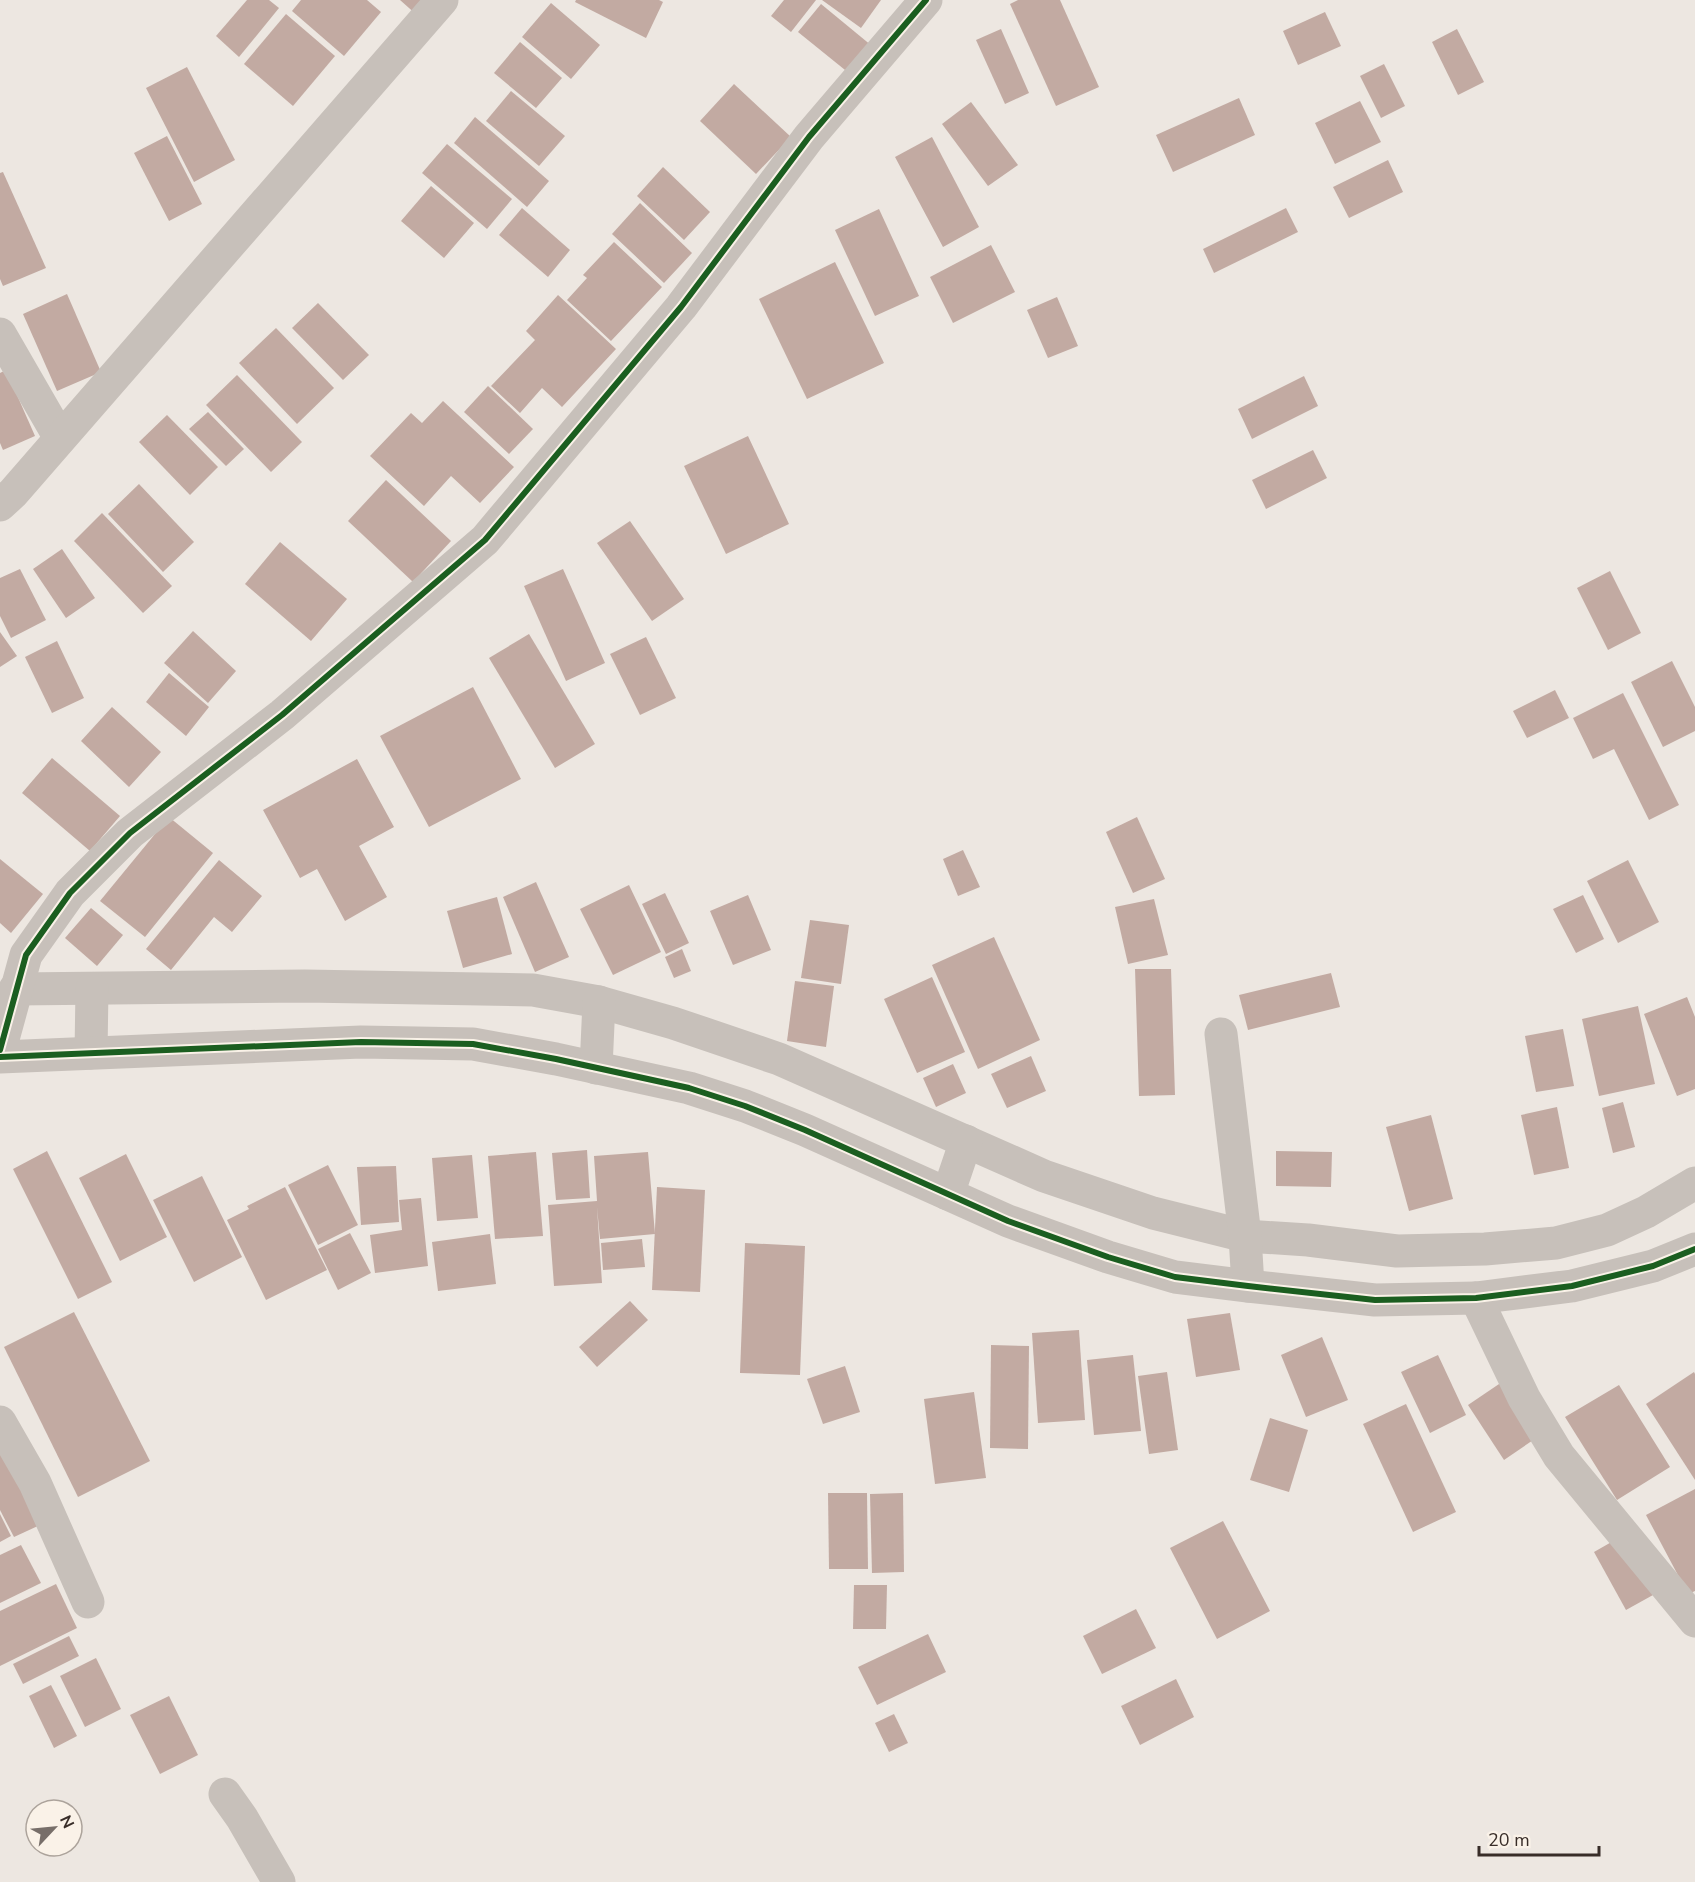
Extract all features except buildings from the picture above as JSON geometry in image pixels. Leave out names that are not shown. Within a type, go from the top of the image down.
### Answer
[{"type":"street","points":[[0,505],[442,0]]},
{"type":"street","points":[[0,1050],[15,989],[26,956],[70,893],[130,833],[282,714],[485,540],[681,308],[809,137],[926,0]]},
{"type":"street","points":[[0,334],[60,438]]},
{"type":"street","points":[[15,989],[305,986],[533,990],[598,1002],[673,1023],[778,1059],[1044,1176],[1142,1210],[1245,1236],[1308,1240],[1397,1251],[1485,1249],[1556,1243],[1607,1230],[1646,1212],[1695,1183]]},
{"type":"street","points":[[91,1053],[92,989]]},
{"type":"street","points":[[596,1068],[598,1002]]},
{"type":"street","points":[[1221,1034],[1245,1236],[1248,1286]]},
{"type":"street","points":[[0,1057],[361,1042],[474,1044],[689,1088],[745,1106],[805,1130],[1008,1221],[1108,1257],[1175,1277],[1248,1286],[1375,1300],[1476,1298],[1572,1286],[1653,1266],[1695,1249]]},
{"type":"street","points":[[948,1194],[966,1140]]},
{"type":"street","points":[[1556,1243],[1572,1286]]},
{"type":"street","points":[[1476,1298],[1524,1398],[1559,1456],[1695,1621]]},
{"type":"street","points":[[0,1422],[35,1483],[88,1602]]},
{"type":"street","points":[[225,1794],[242,1818],[279,1882]]},
{"type":"cycle path","points":[[0,1050],[26,955],[70,893],[130,833],[282,715],[485,540],[681,307],[809,137],[926,0]]},
{"type":"cycle path","points":[[0,1057],[361,1042],[473,1044],[556,1059],[689,1088],[745,1106],[805,1130],[1008,1221],[1108,1257],[1175,1277],[1248,1286],[1375,1300],[1476,1298],[1572,1286],[1653,1266],[1695,1249]]}]
